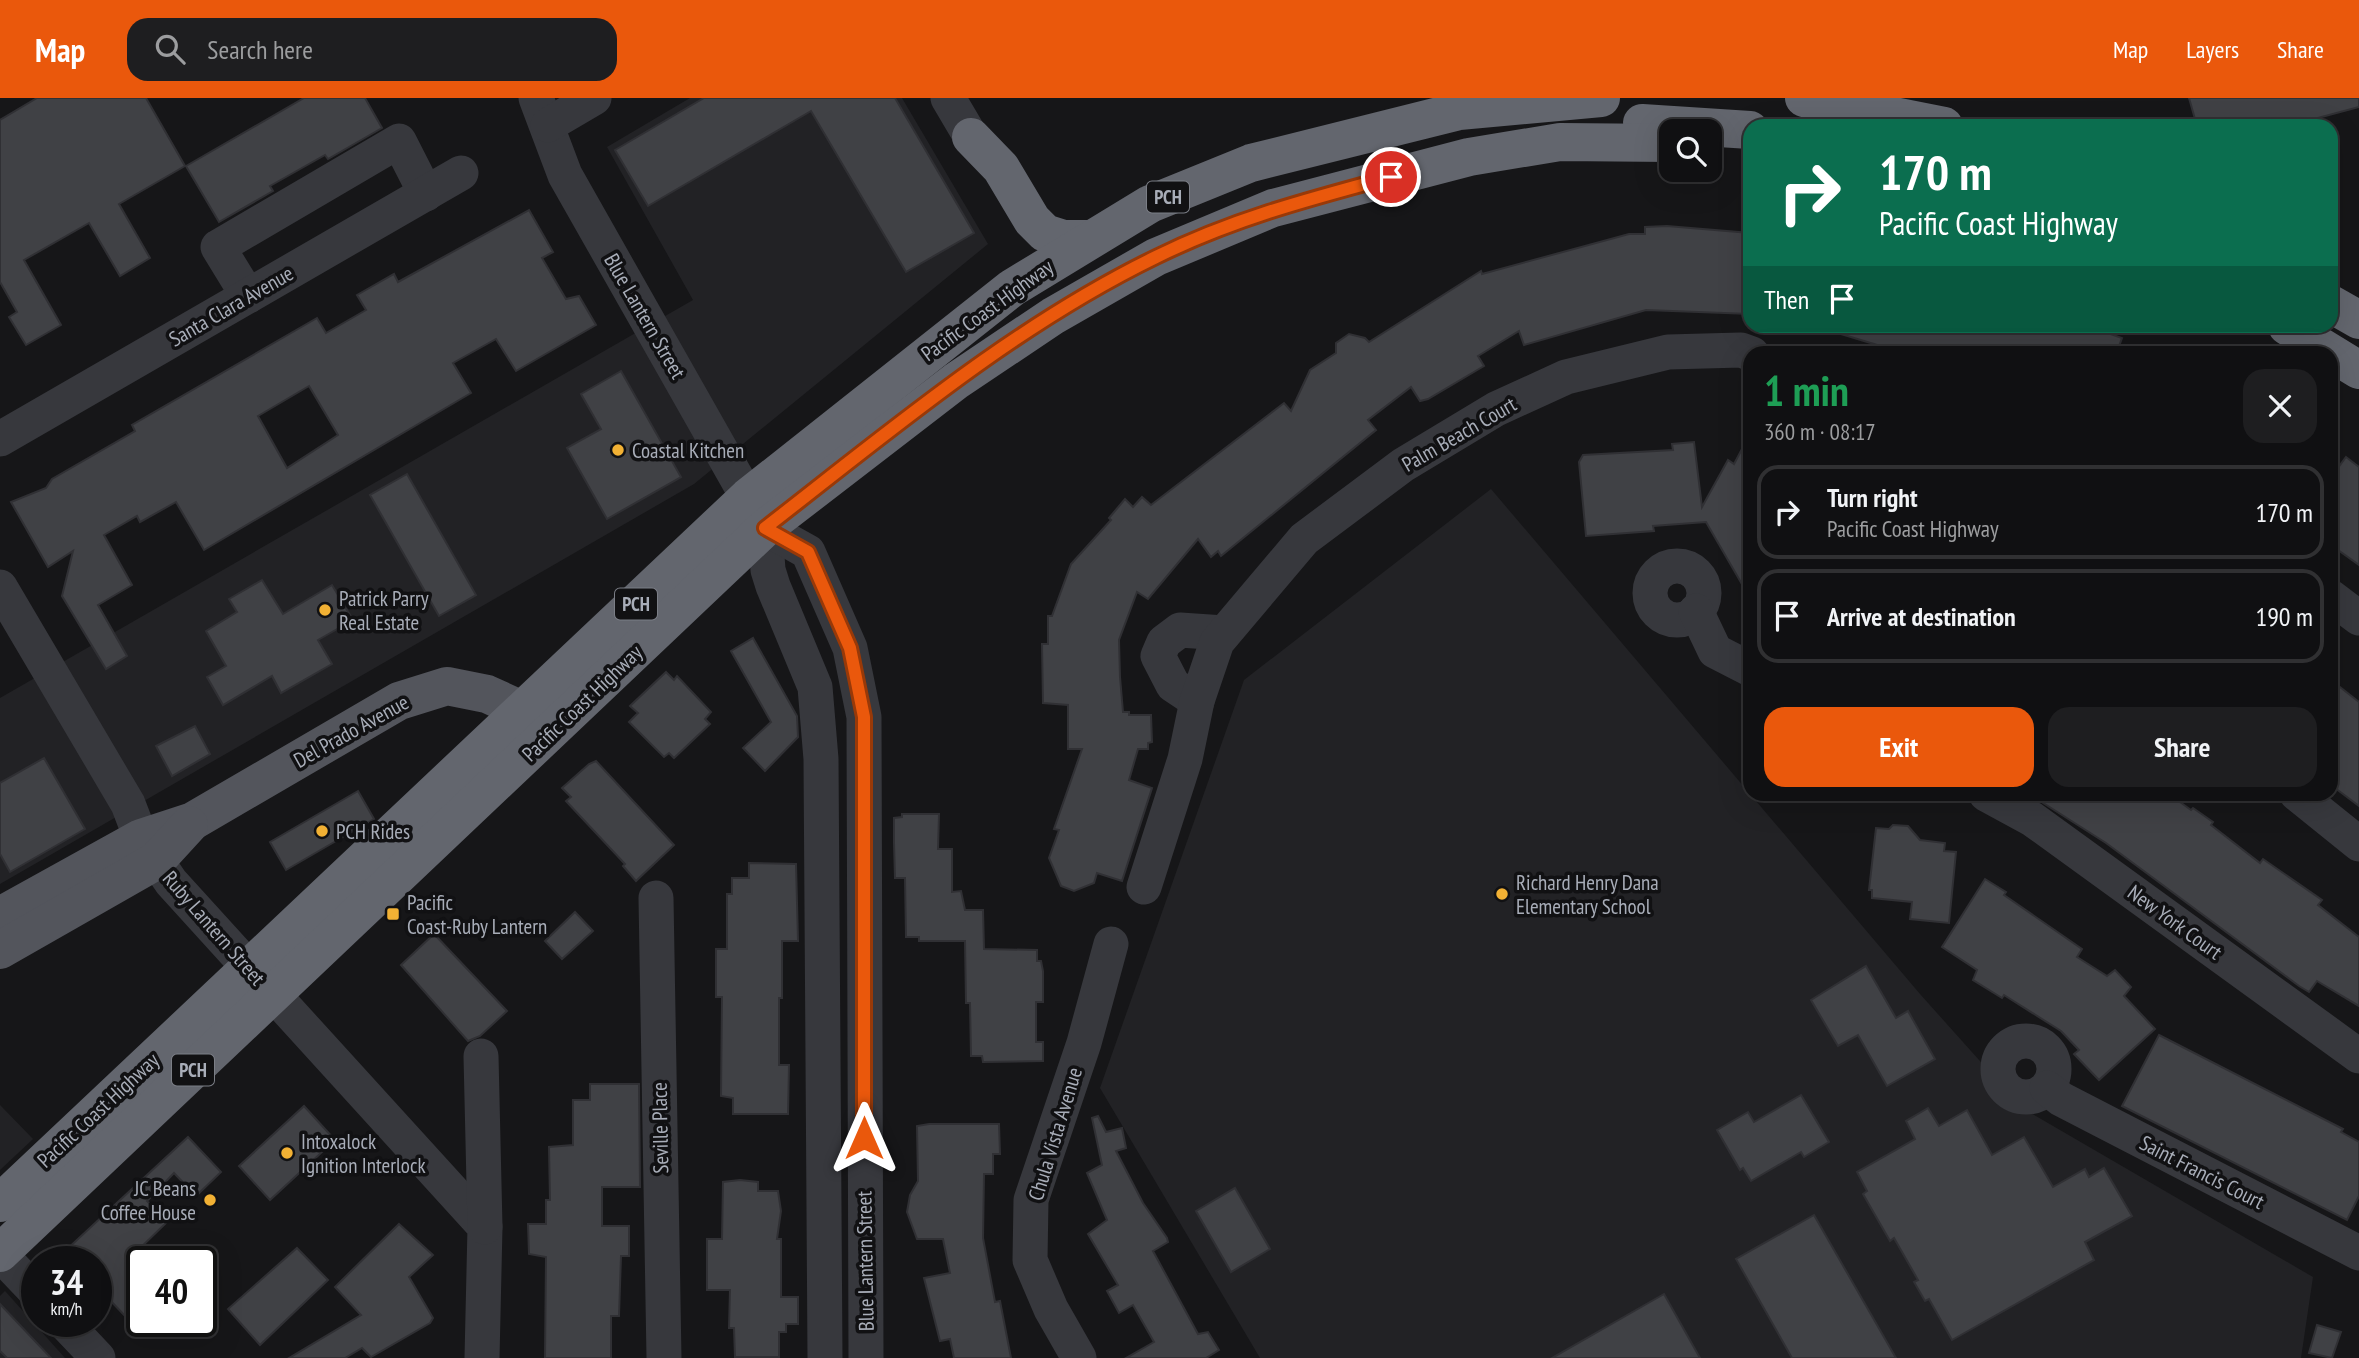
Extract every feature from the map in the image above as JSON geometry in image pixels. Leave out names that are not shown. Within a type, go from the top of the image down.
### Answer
[{"type":"highway","name":"Pacific Coast Highway","points":[[0,1203],[260,981],[937,344],[1012,288],[1150,204],[1251,163],[1459,105],[1601,98]]},
{"type":"highway","points":[[1804,98],[1909,119]]},
{"type":"highway","points":[[1053,316],[1128,261],[1180,232],[1295,186],[1397,152],[1429,134],[1459,105],[1496,120],[1539,124],[1625,122],[1743,130]]},
{"type":"highway","points":[[971,137],[1001,168],[1032,220],[1045,233],[1064,239],[1089,239]]},
{"type":"highway","name":"Pacific Coast Highway","points":[[757,512],[1053,316],[1156,257],[1273,208],[1469,157],[1560,142],[1659,143]]},
{"type":"highway","points":[[1722,143],[1743,144]]},
{"type":"highway","points":[[2338,308],[2359,320]]},
{"type":"highway","points":[[2298,333],[2320,346]]},
{"type":"highway","points":[[2338,357],[2359,370]]},
{"type":"highway","name":"Pacific Coast Highway","points":[[0,1253],[260,981]]},
{"type":"main road","name":"Del Prado Avenue","points":[[0,950],[193,821],[399,701],[447,685],[486,694],[535,723]]},
{"type":"main road","name":"Del Prado Avenue","points":[[0,916],[148,850]]},
{"type":"street","points":[[542,111],[594,98]]},
{"type":"street","points":[[948,98],[971,137]]},
{"type":"street","name":"Blue Lantern Street","points":[[542,111],[565,175],[757,512],[773,586],[815,687],[821,759],[825,1358]]},
{"type":"street","points":[[248,296],[218,247],[399,141],[425,194]]},
{"type":"street","name":"Santa Clara Avenue","points":[[0,439],[461,173]]},
{"type":"street","name":"Palm Beach Court","points":[[1144,887],[1185,760],[1197,701],[1217,642],[1304,538],[1403,465],[1496,410],[1566,377],[1668,352],[1743,351]]},
{"type":"street","name":"Blue Lantern Street","points":[[757,512],[808,552],[850,648],[864,717],[866,1358]]},
{"type":"street","name":"Ruby Lantern Street","points":[[0,587],[128,804],[148,850],[260,981],[485,1227]]},
{"type":"street","points":[[2338,602],[2359,618]]},
{"type":"street","points":[[1696,611],[1715,651],[1743,665]]},
{"type":"street","points":[[1197,701],[1173,685],[1158,656],[1164,642],[1180,630],[1224,633]]},
{"type":"street","name":"New York Court","points":[[1999,801],[2032,819],[2359,1056]]},
{"type":"street","points":[[2306,801],[2359,844]]},
{"type":"street","name":"Seville Place","points":[[656,898],[664,1358]]},
{"type":"street","name":"Chula Vista Avenue","points":[[1079,1358],[1051,1309],[1030,1260],[1031,1200],[1084,1043],[1111,944]]},
{"type":"street","points":[[481,1056],[485,1227],[482,1358]]},
{"type":"street","name":"Saint Francis Court","points":[[2047,1088],[2061,1099],[2359,1253]]},
{"type":"street","points":[[0,1253],[21,1276]]},
{"type":"street","points":[[78,1337],[98,1358]]},
{"type":"shaded area","points":[[690,98],[902,98],[988,244],[694,484],[0,884],[0,698],[693,300],[607,147]]},
{"type":"shaded area","name":"Richard Henry Dana Elementary School","points":[[1491,489],[1743,786],[1743,801],[1756,801],[1920,994],[2022,1108],[2313,1277],[2301,1358],[1260,1358],[1100,1088],[1244,680]]},
{"type":"shaded area","points":[[0,1105],[33,1139],[0,1170]]},
{"type":"shaded area","points":[[5,1291],[21,1309],[21,1337],[46,1337],[65,1358],[0,1358],[0,1296]]},
{"type":"building","points":[[37,98],[146,98],[185,166],[119,204],[150,258],[120,276],[89,223],[24,260],[61,325],[26,345],[9,317],[17,312],[0,282],[0,120]]},
{"type":"building","points":[[304,98],[365,98],[382,128],[328,159],[325,155],[270,186],[273,191],[219,222],[186,166]]},
{"type":"building","points":[[704,98],[895,98],[974,233],[906,272],[811,111],[648,206],[615,150]]},
{"type":"building","points":[[2189,98],[2359,98],[2359,107],[2314,119],[2195,119]]},
{"type":"building","points":[[529,210],[553,252],[542,258],[566,299],[579,296],[596,325],[516,371],[496,339],[453,363],[471,393],[204,550],[176,502],[140,522],[137,516],[104,535],[132,585],[98,605],[127,656],[106,669],[62,596],[73,551],[48,567],[11,502],[46,488],[52,479],[135,431],[132,425],[317,318],[326,333],[366,310],[357,295],[394,274],[398,282]],"holes":[[[309,386],[338,435],[287,468],[258,416]]]},
{"type":"building","points":[[1667,226],[1743,232],[1743,314],[1646,310],[1524,345],[1519,331],[1478,356],[1484,366],[1428,399],[1420,401],[1411,387],[1368,420],[1376,430],[1221,556],[1218,551],[1211,557],[1198,539],[1148,599],[1137,592],[1119,640],[1120,677],[1123,712],[1129,712],[1129,715],[1151,715],[1152,742],[1148,743],[1148,749],[1138,749],[1129,780],[1152,788],[1122,881],[1097,873],[1094,883],[1074,891],[1061,886],[1049,858],[1059,830],[1054,829],[1082,749],[1068,749],[1068,705],[1043,703],[1042,644],[1048,644],[1048,616],[1052,616],[1071,564],[1111,520],[1109,518],[1125,499],[1133,507],[1142,497],[1151,505],[1284,403],[1291,411],[1310,370],[1336,353],[1336,343],[1349,334],[1365,338],[1369,342],[1481,271],[1482,274],[1629,234],[1645,234],[1645,227]]},
{"type":"building","points":[[1838,333],[2108,333],[2122,338],[2119,346],[1881,346]]},
{"type":"building","points":[[621,371],[681,477],[607,519],[567,448],[601,429],[581,394]]},
{"type":"building","points":[[1694,442],[1702,507],[1728,460],[1734,464],[1743,447],[1743,586],[1706,522],[1653,526],[1654,531],[1586,536],[1579,462],[1583,455],[1673,450],[1672,444]]},
{"type":"building","points":[[2346,457],[2359,467],[2359,565],[2338,550],[2338,463],[2340,465]]},
{"type":"building","points":[[407,474],[476,595],[439,616],[370,495]]},
{"type":"building","points":[[262,580],[283,614],[332,585],[353,620],[318,640],[332,664],[281,693],[272,676],[223,705],[207,677],[226,666],[206,631],[237,612],[229,599]]},
{"type":"building","points":[[753,638],[797,716],[798,737],[765,771],[743,748],[771,722],[731,651]]},
{"type":"building","points":[[666,672],[674,680],[677,676],[711,712],[705,719],[710,724],[674,758],[669,753],[664,757],[629,722],[638,713],[630,706]]},
{"type":"building","points":[[2338,686],[2359,702],[2359,806],[2338,790]]},
{"type":"building","points":[[195,726],[210,754],[172,776],[156,746]]},
{"type":"building","points":[[44,758],[85,829],[10,872],[0,854],[0,783]]},
{"type":"building","points":[[596,761],[674,845],[636,881],[623,866],[625,864],[566,801],[571,797],[562,788]]},
{"type":"building","name":"PCH Rides","points":[[358,791],[374,819],[286,870],[270,842]]},
{"type":"building","points":[[2040,801],[2179,801],[2191,810],[2193,808],[2260,863],[2263,859],[2322,900],[2318,905],[2359,937],[2359,1006],[2317,981],[2309,992],[2299,986],[2106,843]]},
{"type":"building","points":[[902,814],[939,814],[938,849],[952,849],[952,892],[961,891],[965,910],[983,910],[984,949],[1037,950],[1037,961],[1041,961],[1043,971],[1043,1002],[1036,1002],[1036,1042],[1043,1042],[1043,1061],[983,1062],[982,1056],[971,1056],[970,1003],[966,1003],[965,941],[919,941],[919,937],[906,937],[905,878],[895,878],[894,818],[902,817]]},
{"type":"building","points":[[1893,825],[1908,826],[1920,840],[1945,843],[1944,851],[1956,852],[1949,923],[1910,919],[1912,902],[1872,898],[1872,890],[1869,890],[1876,828],[1889,829]]},
{"type":"building","points":[[749,863],[796,864],[798,941],[782,941],[782,998],[779,998],[779,1065],[789,1065],[788,1114],[733,1114],[733,1098],[721,1096],[722,997],[716,997],[716,949],[727,949],[727,894],[732,894],[732,878],[749,878]]},
{"type":"building","points":[[1985,879],[2082,949],[2077,957],[2107,976],[2115,970],[2131,987],[2124,996],[2155,1029],[2099,1080],[2074,1054],[2079,1050],[2061,1031],[2004,995],[2002,998],[1973,980],[1977,970],[1942,947]]},
{"type":"building","points":[[575,912],[593,931],[562,959],[545,941]]},
{"type":"building","points":[[434,934],[507,1011],[480,1036],[468,1041],[401,965]]},
{"type":"building","points":[[1866,966],[1896,1018],[1908,1011],[1935,1059],[1887,1086],[1858,1035],[1838,1046],[1811,1000]]},
{"type":"building","points":[[2159,1035],[2343,1129],[2341,1132],[2359,1142],[2359,1196],[2347,1220],[2122,1106]]},
{"type":"building","points":[[590,1084],[639,1084],[640,1187],[602,1187],[602,1226],[629,1226],[629,1256],[621,1256],[619,1316],[611,1316],[611,1358],[545,1358],[546,1257],[529,1254],[528,1224],[546,1224],[546,1200],[550,1200],[549,1147],[573,1145],[573,1100],[590,1100]]},
{"type":"building","points":[[1801,1095],[1829,1142],[1804,1157],[1801,1152],[1751,1181],[1743,1168],[1740,1170],[1717,1130],[1748,1112],[1754,1122]]},
{"type":"building","name":"Intoxalock Ignition Interlock","points":[[304,1106],[335,1140],[270,1200],[239,1166]]},
{"type":"building","points":[[1928,1108],[1939,1126],[1967,1110],[1992,1155],[2024,1137],[2053,1187],[2085,1169],[2089,1177],[2104,1168],[2132,1216],[2085,1242],[2094,1260],[1952,1340],[1929,1299],[1925,1301],[1914,1282],[1918,1280],[1894,1238],[1890,1241],[1863,1194],[1867,1191],[1857,1172],[1915,1139],[1906,1121]]},
{"type":"building","points":[[1098,1116],[1106,1132],[1122,1128],[1126,1148],[1116,1151],[1143,1203],[1167,1238],[1168,1242],[1153,1251],[1198,1334],[1208,1332],[1219,1350],[1206,1358],[1126,1358],[1154,1342],[1133,1305],[1119,1313],[1107,1291],[1118,1285],[1088,1234],[1107,1220],[1087,1173],[1102,1165],[1092,1118]]},
{"type":"building","points":[[999,1124],[1000,1154],[993,1154],[993,1174],[984,1174],[983,1238],[995,1302],[1000,1301],[1011,1358],[954,1358],[950,1339],[940,1341],[924,1278],[950,1273],[943,1239],[917,1239],[907,1212],[910,1195],[918,1181],[917,1126]]},
{"type":"building","points":[[188,1137],[221,1172],[196,1196],[174,1173],[147,1201],[167,1222],[142,1246],[126,1246],[126,1317],[112,1302],[112,1246],[70,1246]]},
{"type":"building","points":[[723,1182],[758,1182],[758,1191],[778,1191],[781,1211],[777,1239],[781,1239],[781,1297],[798,1297],[798,1324],[786,1324],[786,1332],[779,1332],[779,1357],[735,1357],[734,1328],[729,1328],[730,1290],[707,1290],[707,1239],[722,1239]]},
{"type":"building","points":[[1235,1188],[1270,1249],[1231,1272],[1196,1211]]},
{"type":"building","points":[[1814,1215],[1896,1358],[1792,1358],[1736,1259]]},
{"type":"building","points":[[399,1224],[433,1255],[409,1277],[433,1318],[430,1323],[371,1357],[362,1348],[345,1358],[289,1358],[361,1315],[335,1287]]},
{"type":"building","points":[[297,1248],[328,1280],[260,1345],[228,1309]]},
{"type":"building","points":[[1664,1294],[1700,1358],[1552,1358]]},
{"type":"building","points":[[0,1304],[21,1326],[21,1337],[31,1337],[51,1358],[7,1358],[0,1351]]},
{"type":"building","points":[[2317,1325],[2341,1332],[2332,1358],[2309,1353]]},
{"type":"place","name":"Coastal Kitchen","points":[[618,450]]},
{"type":"place","name":"Patrick Parry Real Estate","points":[[325,610]]},
{"type":"place","name":"PCH Rides","points":[[322,831]]},
{"type":"place","name":"Richard Henry Dana Elementary School","points":[[1502,894]]},
{"type":"place","name":"Pacific Coast-Ruby Lantern","points":[[393,914]]},
{"type":"place","name":"Intoxalock Ignition Interlock","points":[[287,1153]]},
{"type":"place","name":"JC Beans Coffee House","points":[[210,1200]]},
{"type":"route","points":[[864,1138],[864,717],[850,648],[808,552],[765,528],[956,381],[1053,316],[1156,257],[1273,208],[1391,177]]}]
